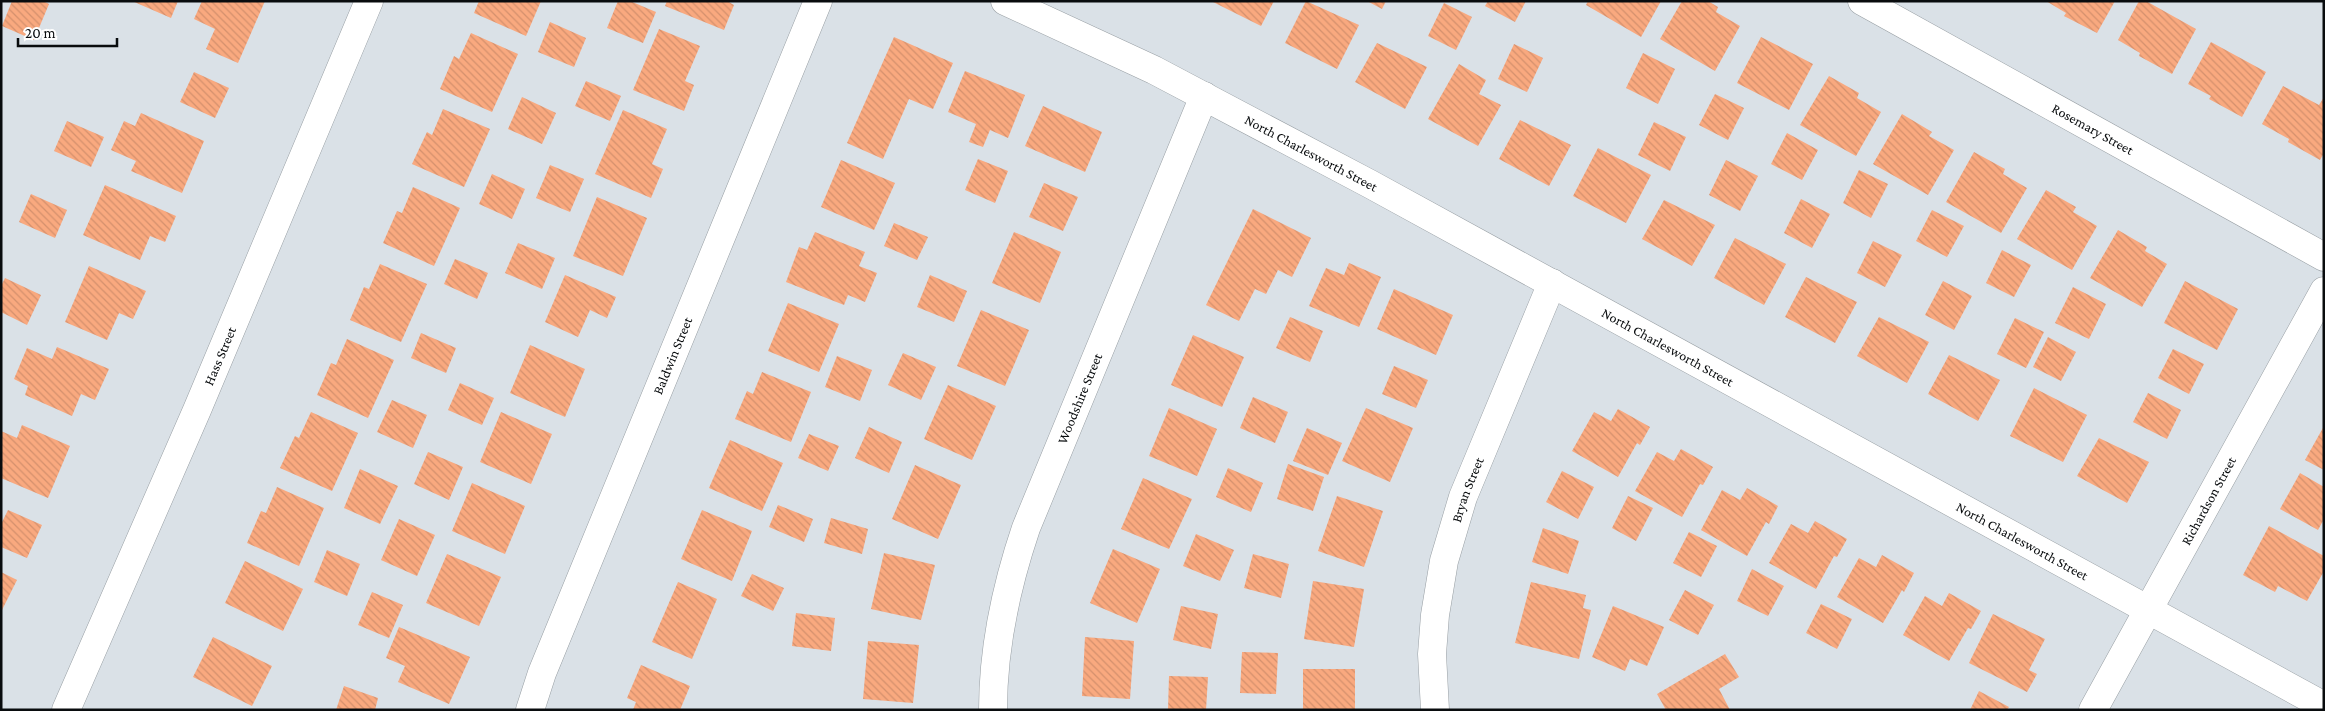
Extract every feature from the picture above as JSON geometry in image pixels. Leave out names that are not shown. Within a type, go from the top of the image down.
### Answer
[{"type":"street","name":"Hass Street","points":[[66,710],[197,410],[369,1]]},
{"type":"street","name":"Baldwin Street","points":[[530,710],[542,673],[818,1]]},
{"type":"street","name":"North Charlesworth Street","points":[[1005,1],[1154,70],[1204,96],[1552,283],[2324,706]]},
{"type":"street","name":"Rosemary Street","points":[[1862,1],[2324,257]]},
{"type":"street","name":"Woodshire Street","points":[[994,710],[994,682],[1002,610],[1012,568],[1026,528],[1204,96]]},
{"type":"street","name":"Bryan Street","points":[[1435,710],[1432,654],[1435,615],[1444,561],[1463,497],[1552,283]]},
{"type":"street","name":"Richardson Street","points":[[2093,710],[2324,291]]},
{"type":"building","points":[[12,1],[43,1],[49,4],[34,40],[2,26]]},
{"type":"building","points":[[132,1],[178,1],[171,18]]},
{"type":"building","points":[[202,1],[265,1],[238,63],[206,49],[215,29],[194,19]]},
{"type":"building","points":[[479,1],[541,1],[526,36],[474,13]]},
{"type":"building","points":[[618,1],[630,1],[656,12],[643,43],[607,28]]},
{"type":"building","points":[[667,1],[727,1],[734,5],[724,30],[665,6]]},
{"type":"building","points":[[1211,1],[1274,1],[1261,26]]},
{"type":"building","points":[[1306,1],[1359,25],[1337,69],[1285,43]]},
{"type":"building","points":[[1367,1],[1386,1],[1382,9]]},
{"type":"building","points":[[1488,1],[1526,1],[1515,22],[1485,6]]},
{"type":"building","points":[[1588,1],[1661,1],[1641,37],[1586,5]]},
{"type":"building","points":[[1682,1],[1708,1],[1718,7],[1716,12],[1740,26],[1715,71],[1660,39]]},
{"type":"building","points":[[2046,1],[2115,1],[2097,33],[2064,16],[2066,13]]},
{"type":"building","points":[[2139,1],[2146,1],[2196,29],[2172,74],[2139,56],[2140,53],[2118,40]]},
{"type":"building","points":[[1444,3],[1472,17],[1456,50],[1428,36]]},
{"type":"building","points":[[550,22],[586,38],[574,67],[538,52]]},
{"type":"building","points":[[659,29],[700,46],[685,81],[694,85],[684,111],[633,90]]},
{"type":"building","points":[[471,33],[518,54],[492,112],[440,89],[454,56],[459,59]]},
{"type":"building","points":[[894,37],[953,63],[933,109],[909,99],[883,159],[847,143]]},
{"type":"building","points":[[1761,37],[1813,64],[1789,110],[1737,83]]},
{"type":"building","points":[[2211,42],[2266,72],[2242,117],[2209,99],[2211,96],[2188,84]]},
{"type":"building","points":[[1377,43],[1427,67],[1405,109],[1355,82]]},
{"type":"building","points":[[1514,44],[1543,58],[1527,92],[1498,79]]},
{"type":"building","points":[[1643,53],[1675,69],[1658,104],[1626,88]]},
{"type":"building","points":[[1459,64],[1486,80],[1479,94],[1501,105],[1478,146],[1428,119]]},
{"type":"building","points":[[965,71],[1025,95],[1008,138],[990,130],[983,147],[969,142],[976,124],[948,112]]},
{"type":"building","points":[[194,72],[229,88],[215,118],[180,102]]},
{"type":"building","points":[[1829,76],[1859,93],[1857,98],[1881,112],[1856,156],[1800,125]]},
{"type":"building","points":[[586,81],[621,96],[610,121],[575,106]]},
{"type":"building","points":[[2283,86],[2319,105],[2324,97],[2324,153],[2320,160],[2288,142],[2289,139],[2262,124]]},
{"type":"building","points":[[1715,94],[1744,108],[1728,140],[1699,125]]},
{"type":"building","points":[[522,97],[556,113],[542,144],[508,129]]},
{"type":"building","points":[[1043,106],[1102,132],[1085,172],[1025,146]]},
{"type":"building","points":[[443,109],[490,129],[464,187],[412,164],[427,132],[432,135]]},
{"type":"building","points":[[623,110],[667,129],[652,164],[663,169],[651,198],[595,174]]},
{"type":"building","points":[[141,113],[204,141],[182,193],[131,171],[136,161],[111,150],[124,121],[135,126]]},
{"type":"building","points":[[1902,114],[1932,132],[1929,136],[1954,150],[1928,195],[1873,164]]},
{"type":"building","points":[[1520,120],[1571,145],[1549,186],[1499,159]]},
{"type":"building","points":[[67,121],[104,137],[91,167],[54,151]]},
{"type":"building","points":[[1654,122],[1686,137],[1670,171],[1638,155]]},
{"type":"building","points":[[1787,133],[1818,150],[1802,180],[1771,164]]},
{"type":"building","points":[[1598,148],[1651,175],[1626,223],[1573,196]]},
{"type":"building","points":[[1974,152],[2005,169],[2003,174],[2027,188],[2001,233],[1946,202]]},
{"type":"building","points":[[978,159],[1008,171],[995,203],[965,190]]},
{"type":"building","points":[[841,160],[895,183],[874,230],[821,207]]},
{"type":"building","points":[[1726,160],[1758,176],[1740,211],[1709,195]]},
{"type":"building","points":[[550,165],[584,179],[570,212],[536,198]]},
{"type":"building","points":[[1859,170],[1888,184],[1871,218],[1843,203]]},
{"type":"building","points":[[492,174],[525,189],[512,219],[479,204]]},
{"type":"building","points":[[1044,183],[1078,197],[1063,231],[1029,217]]},
{"type":"building","points":[[105,185],[176,216],[165,242],[150,236],[140,260],[83,235]]},
{"type":"building","points":[[413,187],[460,208],[434,266],[383,243],[397,211],[402,213]]},
{"type":"building","points":[[2046,190],[2076,207],[2073,212],[2097,226],[2072,270],[2017,239]]},
{"type":"building","points":[[31,194],[67,210],[55,238],[19,222]]},
{"type":"building","points":[[597,197],[647,218],[623,276],[573,256]]},
{"type":"building","points":[[1801,199],[1830,214],[1812,248],[1784,233]]},
{"type":"building","points":[[1664,200],[1715,225],[1692,266],[1642,239]]},
{"type":"building","points":[[1253,209],[1311,238],[1292,277],[1278,270],[1266,294],[1255,289],[1239,321],[1206,305]]},
{"type":"building","points":[[1932,210],[1964,226],[1947,257],[1916,241]]},
{"type":"building","points":[[894,223],[928,237],[917,260],[884,246]]},
{"type":"building","points":[[2118,230],[2147,247],[2145,251],[2167,264],[2142,307],[2090,278]]},
{"type":"building","points":[[815,232],[865,252],[859,266],[877,273],[865,302],[848,295],[844,305],[786,282],[799,247],[807,250]]},
{"type":"building","points":[[1014,232],[1061,252],[1040,303],[992,283]]},
{"type":"building","points":[[1735,238],[1786,264],[1764,305],[1714,278]]},
{"type":"building","points":[[1873,241],[1902,255],[1885,287],[1857,273]]},
{"type":"building","points":[[518,243],[555,258],[542,289],[505,273]]},
{"type":"building","points":[[2002,250],[2031,265],[2014,297],[1986,283]]},
{"type":"building","points":[[455,259],[488,273],[477,299],[444,284]]},
{"type":"building","points":[[1349,263],[1381,277],[1359,327],[1309,306],[1326,268],[1344,275]]},
{"type":"building","points":[[380,264],[427,284],[401,342],[350,320],[364,287],[369,289]]},
{"type":"building","points":[[89,266],[146,291],[133,319],[119,313],[107,340],[65,322]]},
{"type":"building","points":[[565,275],[616,297],[607,318],[590,310],[578,337],[545,322]]},
{"type":"building","points":[[930,275],[967,291],[954,322],[917,307]]},
{"type":"building","points":[[1806,277],[1857,302],[1835,343],[1785,317]]},
{"type":"building","points":[[5,278],[41,295],[27,325],[1,312],[1,286]]},
{"type":"building","points":[[1943,281],[1972,296],[1954,330],[1925,315]]},
{"type":"building","points":[[2185,281],[2238,309],[2217,350],[2164,323]]},
{"type":"building","points":[[2073,287],[2106,304],[2089,339],[2055,323]]},
{"type":"building","points":[[1394,289],[1453,315],[1436,355],[1377,329]]},
{"type":"building","points":[[788,303],[839,324],[819,372],[768,351]]},
{"type":"building","points":[[981,310],[1029,330],[1005,386],[957,366]]},
{"type":"building","points":[[1290,317],[1323,331],[1310,362],[1276,348]]},
{"type":"building","points":[[1879,317],[1929,342],[1907,383],[1857,356]]},
{"type":"building","points":[[2015,318],[2044,332],[2026,368],[1997,354]]},
{"type":"building","points":[[421,333],[456,348],[446,373],[411,358]]},
{"type":"building","points":[[1193,335],[1244,357],[1222,407],[1171,385]]},
{"type":"building","points":[[2048,337],[2076,352],[2061,381],[2033,367]]},
{"type":"building","points":[[347,339],[394,360],[368,418],[317,395],[331,363],[336,365]]},
{"type":"building","points":[[530,345],[585,369],[565,417],[510,393]]},
{"type":"building","points":[[57,347],[109,369],[95,400],[81,394],[72,416],[25,395],[28,386],[14,379],[27,348],[52,359]]},
{"type":"building","points":[[2173,349],[2204,364],[2189,394],[2158,378]]},
{"type":"building","points":[[903,353],[936,367],[921,400],[888,385]]},
{"type":"building","points":[[1949,355],[2000,380],[1978,421],[1928,394]]},
{"type":"building","points":[[837,356],[872,370],[860,401],[825,387]]},
{"type":"building","points":[[1394,366],[1428,380],[1416,408],[1382,394]]},
{"type":"building","points":[[762,372],[811,392],[791,442],[735,419],[747,391],[753,394]]},
{"type":"building","points":[[460,383],[494,398],[482,425],[448,410]]},
{"type":"building","points":[[948,385],[996,406],[972,460],[924,439]]},
{"type":"building","points":[[2034,388],[2087,415],[2063,462],[2010,436]]},
{"type":"building","points":[[2148,393],[2181,410],[2167,439],[2133,422]]},
{"type":"building","points":[[1253,397],[1288,412],[1275,443],[1240,428]]},
{"type":"building","points":[[392,400],[427,415],[413,448],[377,432]]},
{"type":"building","points":[[1169,408],[1217,429],[1197,476],[1149,456]]},
{"type":"building","points":[[1366,408],[1413,428],[1390,482],[1342,461]]},
{"type":"building","points":[[1618,409],[1650,427],[1640,445],[1637,443],[1618,477],[1572,451],[1594,412],[1611,421]]},
{"type":"building","points":[[311,412],[358,433],[332,491],[280,468],[295,436],[299,438]]},
{"type":"building","points":[[501,412],[552,434],[531,484],[480,462]]},
{"type":"building","points":[[22,425],[70,446],[48,498],[1,478],[1,431],[17,438]]},
{"type":"building","points":[[2324,426],[2324,470],[2305,460]]},
{"type":"building","points":[[869,427],[902,442],[889,473],[855,458]]},
{"type":"building","points":[[1307,428],[1342,443],[1328,475],[1293,461]]},
{"type":"building","points":[[809,434],[839,446],[828,471],[798,458]]},
{"type":"building","points":[[2099,438],[2149,462],[2127,503],[2077,476]]},
{"type":"building","points":[[730,440],[783,463],[762,511],[709,488]]},
{"type":"building","points":[[1681,449],[1713,467],[1703,485],[1700,484],[1682,517],[1635,491],[1657,452],[1674,461]]},
{"type":"building","points":[[428,452],[463,467],[449,500],[414,484]]},
{"type":"building","points":[[1288,464],[1324,477],[1313,511],[1277,499]]},
{"type":"building","points":[[915,465],[961,485],[938,539],[892,519]]},
{"type":"building","points":[[1228,468],[1263,483],[1251,512],[1216,497]]},
{"type":"building","points":[[360,469],[398,486],[380,524],[344,508]]},
{"type":"building","points":[[1562,471],[1594,487],[1578,519],[1546,502]]},
{"type":"building","points":[[2300,473],[2324,487],[2324,519],[2318,530],[2280,509]]},
{"type":"building","points":[[1143,478],[1192,499],[1169,549],[1121,529]]},
{"type":"building","points":[[472,483],[525,506],[505,554],[452,531]]},
{"type":"building","points":[[277,487],[324,508],[299,566],[247,543],[261,511],[266,513]]},
{"type":"building","points":[[1747,488],[1778,506],[1769,524],[1766,522],[1747,556],[1701,530],[1722,490],[1740,500]]},
{"type":"building","points":[[1337,496],[1383,511],[1364,567],[1318,551]]},
{"type":"building","points":[[1628,496],[1653,508],[1636,541],[1612,528]]},
{"type":"building","points":[[778,505],[813,519],[804,542],[769,527]]},
{"type":"building","points":[[8,510],[42,525],[27,558],[1,547],[1,524]]},
{"type":"building","points":[[702,510],[752,531],[732,581],[681,559]]},
{"type":"building","points":[[831,518],[868,529],[862,554],[824,543]]},
{"type":"building","points":[[399,519],[435,535],[417,576],[381,560]]},
{"type":"building","points":[[1815,521],[1847,539],[1837,557],[1834,556],[1816,589],[1769,563],[1791,524],[1808,533]]},
{"type":"building","points":[[2269,526],[2324,556],[2324,571],[2307,601],[2278,586],[2275,592],[2243,575]]},
{"type":"building","points":[[1543,528],[1579,541],[1568,574],[1532,562]]},
{"type":"building","points":[[1689,532],[1717,546],[1701,577],[1673,563]]},
{"type":"building","points":[[1196,534],[1234,550],[1220,581],[1183,566]]},
{"type":"building","points":[[1113,549],[1160,569],[1137,623],[1090,603]]},
{"type":"building","points":[[327,550],[360,564],[347,596],[314,582]]},
{"type":"building","points":[[884,553],[935,565],[921,620],[871,609]]},
{"type":"building","points":[[447,554],[501,577],[479,626],[426,603]]},
{"type":"building","points":[[1253,554],[1289,564],[1281,598],[1244,588]]},
{"type":"building","points":[[1882,555],[1914,573],[1904,592],[1902,590],[1883,623],[1837,597],[1859,558],[1876,567]]},
{"type":"building","points":[[245,561],[303,589],[283,631],[225,603]]},
{"type":"building","points":[[1752,569],[1784,586],[1768,616],[1737,601]]},
{"type":"building","points":[[1,572],[17,580],[1,612]]},
{"type":"building","points":[[752,574],[784,588],[773,611],[741,596]]},
{"type":"building","points":[[1313,581],[1364,589],[1354,647],[1304,639]]},
{"type":"building","points":[[678,582],[717,599],[692,659],[652,642]]},
{"type":"building","points":[[1531,582],[1586,595],[1583,608],[1591,610],[1579,659],[1515,643]]},
{"type":"building","points":[[1685,590],[1714,605],[1698,635],[1669,620]]},
{"type":"building","points":[[372,592],[403,605],[389,638],[358,625]]},
{"type":"building","points":[[1949,593],[1981,611],[1971,629],[1968,628],[1949,661],[1903,635],[1925,596],[1942,606]]},
{"type":"building","points":[[1821,604],[1852,619],[1837,649],[1806,633]]},
{"type":"building","points":[[1181,606],[1218,614],[1211,649],[1173,640]]},
{"type":"building","points":[[1613,606],[1664,627],[1647,666],[1630,659],[1625,671],[1592,657]]},
{"type":"building","points":[[796,613],[835,618],[831,651],[792,646]]},
{"type":"building","points":[[1993,614],[2045,639],[2029,670],[2037,674],[2027,692],[1969,663]]},
{"type":"building","points":[[399,627],[470,657],[449,704],[398,682],[405,666],[386,658]]},
{"type":"building","points":[[213,637],[272,666],[252,706],[193,677]]},
{"type":"building","points":[[1085,637],[1134,641],[1130,699],[1082,696]]},
{"type":"building","points":[[868,641],[919,645],[913,703],[863,699]]},
{"type":"building","points":[[1242,652],[1278,653],[1276,694],[1240,693]]},
{"type":"building","points":[[1725,654],[1739,677],[1719,689],[1730,710],[1666,710],[1657,694]]},
{"type":"building","points":[[641,665],[690,686],[680,710],[633,710],[636,702],[627,698]]},
{"type":"building","points":[[1303,669],[1355,669],[1355,710],[1303,710]]},
{"type":"building","points":[[1169,676],[1208,677],[1206,710],[1168,710]]},
{"type":"building","points":[[344,686],[378,698],[375,710],[336,710]]},
{"type":"building","points":[[1979,691],[2009,707],[2007,710],[1970,710]]}]
